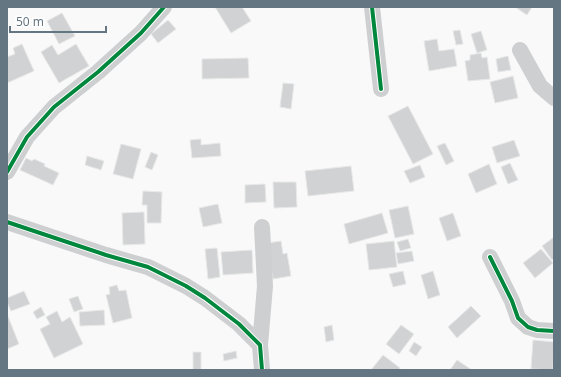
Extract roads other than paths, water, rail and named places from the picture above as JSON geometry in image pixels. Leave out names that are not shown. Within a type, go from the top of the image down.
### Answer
[{"type":"street","points":[[7,172],[26,137],[54,107],[98,72],[141,34],[164,7]]},
{"type":"street","points":[[372,7],[381,88]]},
{"type":"street","points":[[520,50],[540,86],[554,98]]},
{"type":"street","points":[[7,222],[106,255],[148,267],[180,283],[205,298],[239,324],[260,345]]},
{"type":"street","points":[[262,227],[265,286],[260,345],[262,370]]},
{"type":"street","points":[[490,257],[512,301],[518,318],[528,328],[554,331]]}]
